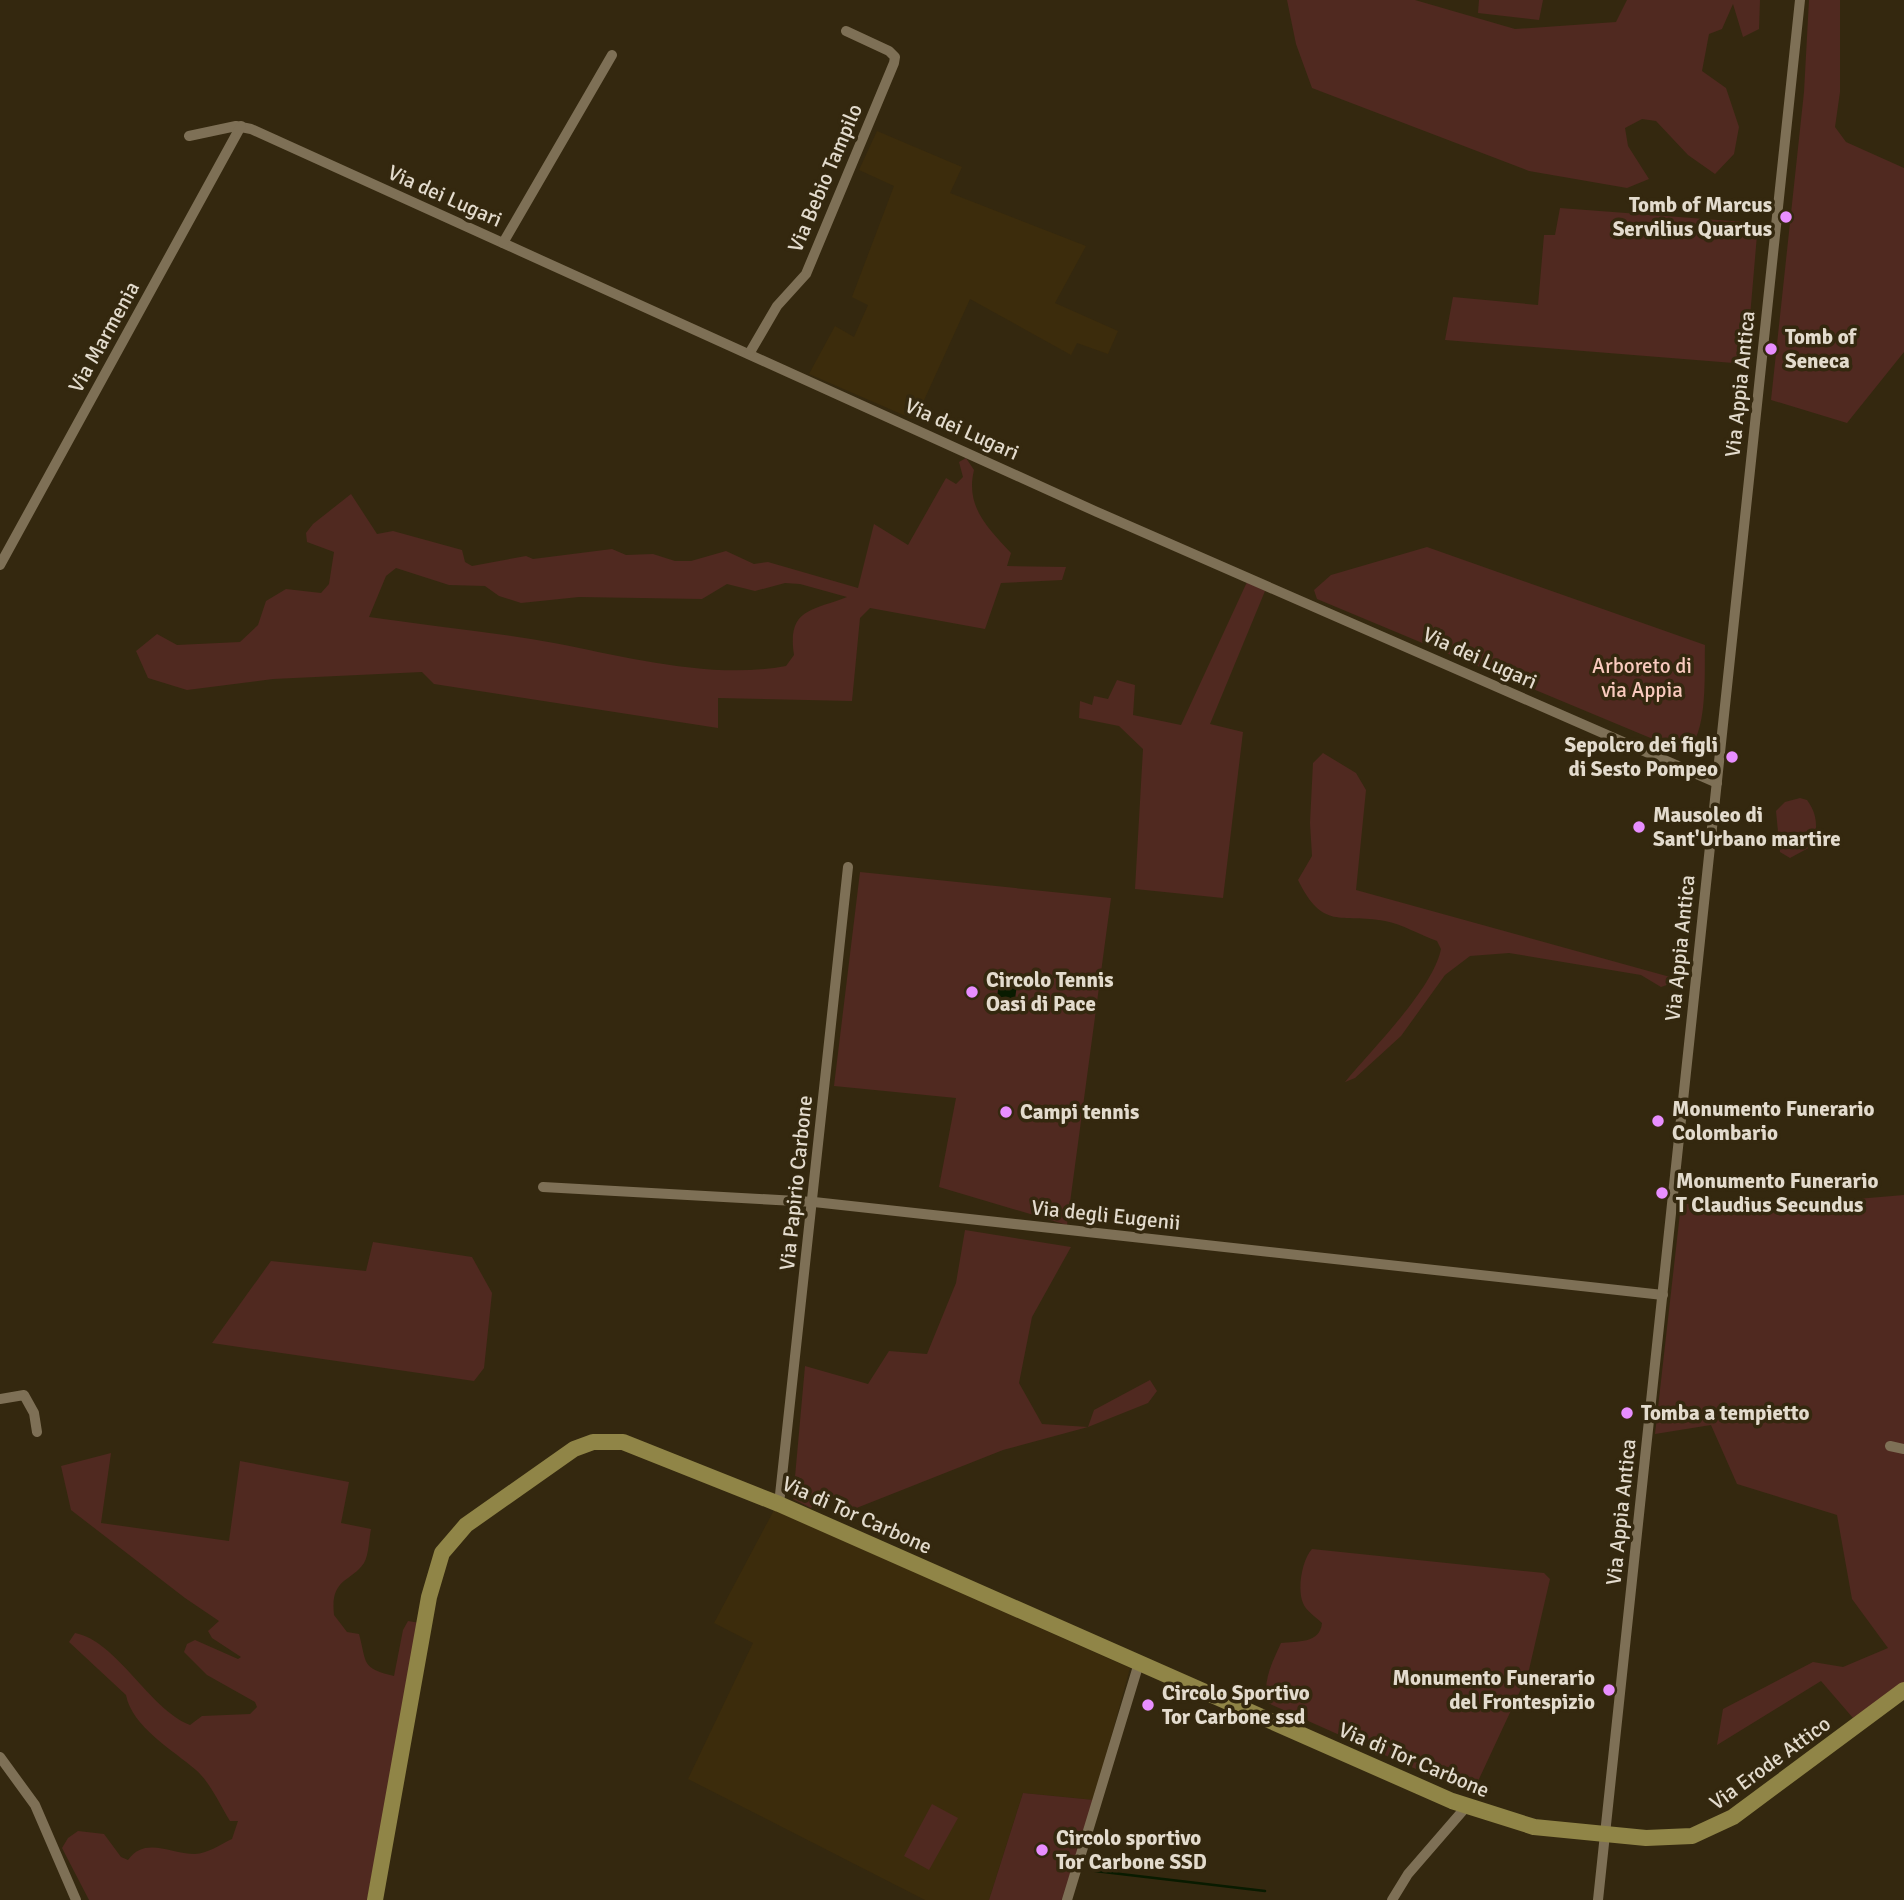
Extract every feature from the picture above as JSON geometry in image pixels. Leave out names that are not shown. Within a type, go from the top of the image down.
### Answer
[{"type":"main road","name":"Via di Tor Carbone","points":[[375,1900],[429,1597],[439,1558],[454,1535],[556,1460],[579,1446],[604,1441],[641,1447],[779,1504],[1466,1807],[1534,1826],[1606,1834]]},
{"type":"main road","name":"Via Erode Attico","points":[[1606,1834],[1677,1839],[1718,1826],[1904,1689]]},
{"type":"street","name":"Via Appia Antica","points":[[1598,1900],[1800,0]]},
{"type":"street","name":"Via Bebio Tampilo","points":[[749,354],[777,306],[806,274],[894,63],[892,53],[846,31]]},
{"type":"street","points":[[503,243],[612,55]]},
{"type":"street","name":"Via dei Lugari","points":[[241,126],[1110,518],[1717,783]]},
{"type":"street","points":[[189,136],[241,126]]},
{"type":"street","name":"Via Marmenia","points":[[0,565],[241,126]]},
{"type":"street","name":"Via Papirio Carbone","points":[[779,1504],[814,1202],[848,867]]},
{"type":"street","name":"Via degli Eugenii","points":[[543,1187],[814,1202],[1663,1295]]},
{"type":"street","points":[[0,1399],[24,1395],[34,1413],[37,1432]]},
{"type":"street","points":[[1890,1446],[1904,1449]]},
{"type":"street","points":[[1067,1900],[1139,1663]]},
{"type":"street","points":[[0,1757],[35,1805],[76,1900]]},
{"type":"street","points":[[1392,1900],[1408,1874],[1466,1807]]},
{"type":"shaded area","points":[[877,131],[962,167],[950,193],[1086,246],[1055,303],[1118,331],[1108,354],[1077,343],[1071,355],[970,299],[915,420],[809,374],[835,326],[854,337],[868,305],[852,297],[894,186],[859,170]]},
{"type":"shaded area","points":[[1000,975],[1018,977],[1013,1014],[995,1012]]},
{"type":"shaded area","points":[[774,1510],[1130,1668],[1094,1800],[1023,1793],[989,1900],[925,1900],[688,1779],[753,1643],[714,1623]]},
{"type":"green space","points":[[1287,0],[1415,0],[1515,29],[1616,22],[1627,0],[1760,0],[1759,29],[1743,37],[1733,4],[1722,29],[1709,34],[1702,71],[1726,88],[1739,127],[1734,154],[1715,174],[1688,155],[1656,121],[1642,119],[1625,128],[1628,146],[1649,179],[1627,188],[1529,171],[1312,88],[1296,44]]},
{"type":"green space","points":[[1479,0],[1543,0],[1539,20],[1478,13]]},
{"type":"green space","points":[[1809,0],[1840,0],[1840,92],[1835,127],[1846,142],[1904,168],[1904,352],[1847,423],[1771,400],[1804,92]]},
{"type":"green space","points":[[1560,208],[1758,223],[1746,364],[1445,340],[1453,297],[1538,305],[1544,235],[1555,235]]},
{"type":"green space","points":[[966,458],[974,470],[972,483],[976,506],[987,526],[1011,553],[1007,566],[1066,567],[1062,580],[1001,583],[985,629],[870,608],[860,618],[852,701],[718,698],[718,728],[434,684],[422,672],[273,679],[187,690],[148,678],[136,651],[157,634],[177,645],[240,642],[258,625],[266,601],[286,589],[321,593],[329,584],[334,552],[307,542],[306,533],[313,524],[351,494],[377,534],[393,531],[462,550],[465,562],[472,566],[526,556],[533,559],[612,549],[626,555],[653,554],[675,561],[691,561],[726,551],[754,564],[768,562],[858,588],[874,524],[908,545],[946,478],[956,484],[963,477],[959,462]],"holes":[[[396,568],[449,585],[485,586],[499,596],[521,603],[579,597],[702,599],[727,584],[755,591],[785,583],[800,584],[847,597],[813,609],[798,620],[794,628],[794,655],[786,666],[758,670],[699,669],[531,639],[369,617],[386,576]]]},
{"type":"green space","name":"Arboreto di via Appia","points":[[1427,547],[1705,645],[1704,703],[1698,733],[1692,745],[1684,752],[1317,599],[1314,590],[1331,575]]},
{"type":"green space","points":[[1247,582],[1265,591],[1210,724],[1243,732],[1223,898],[1135,889],[1143,749],[1119,726],[1079,718],[1080,701],[1092,705],[1094,696],[1108,699],[1117,680],[1135,685],[1133,715],[1181,725]]},
{"type":"green space","points":[[1323,753],[1356,773],[1366,790],[1356,890],[1681,980],[1661,987],[1641,975],[1509,953],[1470,956],[1445,975],[1401,1036],[1355,1078],[1345,1082],[1414,1000],[1436,965],[1441,949],[1437,941],[1391,922],[1334,917],[1316,907],[1307,896],[1298,880],[1312,856],[1310,823],[1313,763]]},
{"type":"green space","points":[[1800,798],[1807,800],[1815,816],[1814,845],[1790,858],[1780,852],[1776,811],[1785,802]]},
{"type":"green space","name":"Circolo Tennis Oasi di Pace","points":[[860,872],[1111,898],[1067,1225],[939,1187],[956,1098],[834,1086]]},
{"type":"green space","points":[[1904,1195],[1904,1683],[1853,1718],[1821,1681],[1717,1745],[1723,1709],[1813,1662],[1843,1667],[1888,1648],[1852,1599],[1837,1515],[1737,1484],[1711,1425],[1655,1434],[1681,1204],[1845,1200]]},
{"type":"green space","points":[[965,1230],[1071,1247],[1032,1317],[1019,1383],[1042,1424],[1088,1427],[1003,1450],[854,1509],[820,1495],[811,1508],[793,1499],[805,1366],[868,1384],[889,1351],[927,1354],[956,1283]]},
{"type":"green space","points":[[373,1242],[472,1257],[492,1293],[484,1368],[474,1381],[212,1343],[271,1261],[366,1271]]},
{"type":"green space","points":[[1150,1380],[1157,1391],[1148,1403],[1088,1427],[1094,1410]]},
{"type":"green space","points":[[111,1453],[101,1523],[229,1541],[240,1461],[349,1482],[341,1523],[371,1529],[364,1563],[342,1583],[335,1594],[334,1615],[347,1632],[359,1634],[367,1663],[376,1670],[394,1676],[403,1630],[408,1621],[420,1623],[367,1900],[89,1900],[62,1848],[68,1838],[78,1831],[104,1834],[121,1857],[128,1860],[142,1849],[150,1848],[195,1854],[204,1852],[232,1839],[238,1821],[230,1821],[201,1775],[145,1728],[130,1707],[126,1695],[69,1642],[75,1633],[105,1648],[161,1705],[190,1725],[202,1716],[250,1714],[257,1707],[255,1702],[207,1675],[184,1652],[187,1644],[195,1640],[238,1659],[241,1657],[212,1638],[208,1631],[219,1621],[71,1510],[61,1466]]},
{"type":"green space","points":[[1312,1549],[1544,1573],[1550,1579],[1528,1674],[1472,1794],[1268,1703],[1267,1680],[1281,1643],[1312,1638],[1317,1635],[1322,1623],[1304,1606],[1300,1590],[1303,1567]]},
{"type":"green space","name":"Circolo sportivo Tor Carbone SSD","points":[[1023,1793],[1094,1800],[1063,1900],[989,1900]]},
{"type":"green space","points":[[932,1804],[958,1818],[929,1870],[904,1856]]},
{"type":"waterway","points":[[1095,1871],[1265,1891]]},
{"type":"place","name":"Tomb of Marcus Servilius Quartus","points":[[1786,217]]},
{"type":"place","name":"Tomb of Seneca","points":[[1771,349]]},
{"type":"place","name":"Sepolcro dei figli di Sesto Pompeo","points":[[1732,757]]},
{"type":"place","name":"Mausoleo di Sant'Urbano martire","points":[[1639,827]]},
{"type":"place","name":"Circolo Tennis Oasi di Pace","points":[[972,992]]},
{"type":"place","name":"Campi tennis","points":[[1006,1112]]},
{"type":"place","name":"Monumento Funerario Colombario","points":[[1658,1121]]},
{"type":"place","name":"Monumento Funerario T Claudius Secundus","points":[[1662,1193]]},
{"type":"place","name":"Tomba a tempietto","points":[[1627,1413]]},
{"type":"place","name":"Monumento Funerario del Frontespizio","points":[[1609,1690]]},
{"type":"place","name":"Circolo Sportivo Tor Carbone ssd","points":[[1148,1705]]},
{"type":"place","name":"Circolo sportivo Tor Carbone SSD","points":[[1042,1850]]}]
